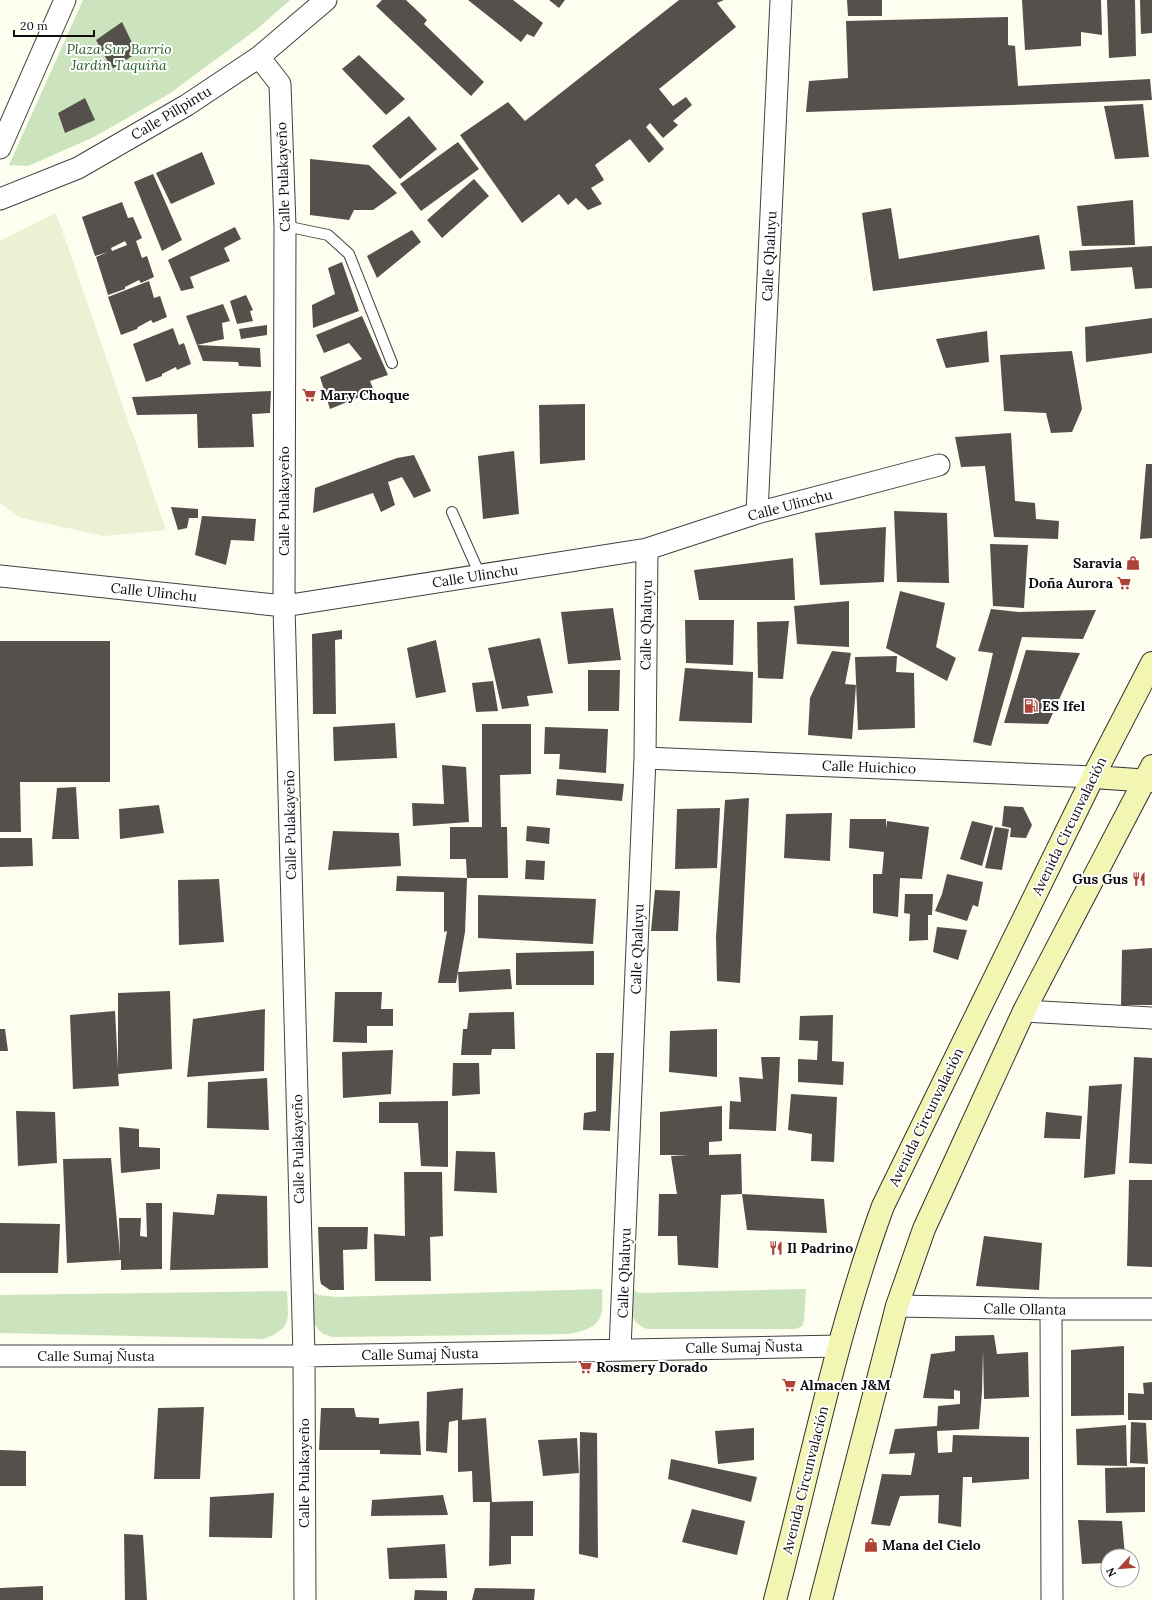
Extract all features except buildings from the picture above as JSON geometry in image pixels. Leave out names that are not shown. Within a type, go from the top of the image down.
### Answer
[{"type":"main road","name":"Avenida Circunvalación","points":[[775,1600],[839,1346],[864,1258],[883,1206],[1093,777],[1152,663]]},
{"type":"main road","points":[[821,1600],[897,1306],[924,1229],[1024,1011],[1149,776],[1093,777]]},
{"type":"street","points":[[0,148],[65,0]]},
{"type":"street","name":"Calle Pillpintu","points":[[0,199],[78,168],[187,105],[259,58],[326,0]]},
{"type":"street","name":"Calle Qhaluyu","points":[[757,513],[780,0]]},
{"type":"street","name":"Calle Pulakayeño","points":[[259,58],[280,84],[285,226],[284,606],[304,1356],[305,1600]]},
{"type":"street","name":"Calle Ulinchu","points":[[0,576],[284,606],[647,549],[757,513],[939,465]]},
{"type":"street","name":"Calle Qhaluyu","points":[[620,1349],[645,758],[647,549]]},
{"type":"street","name":"Calle Huichico","points":[[645,758],[1093,777]]},
{"type":"street","points":[[1024,1011],[1152,1018]]},
{"type":"street","name":"Calle Ollanta","points":[[897,1306],[1152,1309]]},
{"type":"street","points":[[1051,1309],[1052,1600]]},
{"type":"street","name":"Calle Sumaj Ñusta","points":[[0,1356],[304,1356],[839,1346]]},
{"type":"lane","points":[[285,226],[328,235],[349,254],[392,363]]},
{"type":"lane","points":[[452,512],[480,575]]},
{"type":"green space","name":"Plaza Sur Barrio Jardín Taquiña","points":[[83,0],[290,0],[257,29],[169,94],[94,137],[28,166],[9,165]]},
{"type":"green space","points":[[56,213],[166,530],[104,536],[21,518],[0,503],[0,241]]},
{"type":"green space","points":[[630,1284],[634,1291],[640,1293],[806,1289],[804,1321],[802,1326],[796,1329],[648,1329],[636,1322],[633,1317],[630,1305]]},
{"type":"green space","points":[[310,1289],[318,1295],[337,1297],[602,1289],[602,1307],[600,1317],[595,1324],[587,1329],[568,1334],[333,1337],[322,1333],[314,1323],[311,1312]]},
{"type":"green space","points":[[287,1291],[288,1315],[284,1327],[273,1335],[263,1339],[0,1333],[0,1295]]},
{"type":"place","name":"Mary Choque","points":[[309,395]]},
{"type":"place","name":"Saravia","points":[[1133,563]]},
{"type":"place","name":"Doña Aurora","points":[[1124,583]]},
{"type":"place","name":"ES Ifel","points":[[1031,706]]},
{"type":"place","name":"Gus Gus","points":[[1139,879]]},
{"type":"place","name":"Il Padrino","points":[[776,1248]]},
{"type":"place","name":"Rosmery Dorado","points":[[585,1367]]},
{"type":"place","name":"Almacen J&M","points":[[789,1385]]},
{"type":"place","name":"Mana del Cielo","points":[[871,1545]]}]
